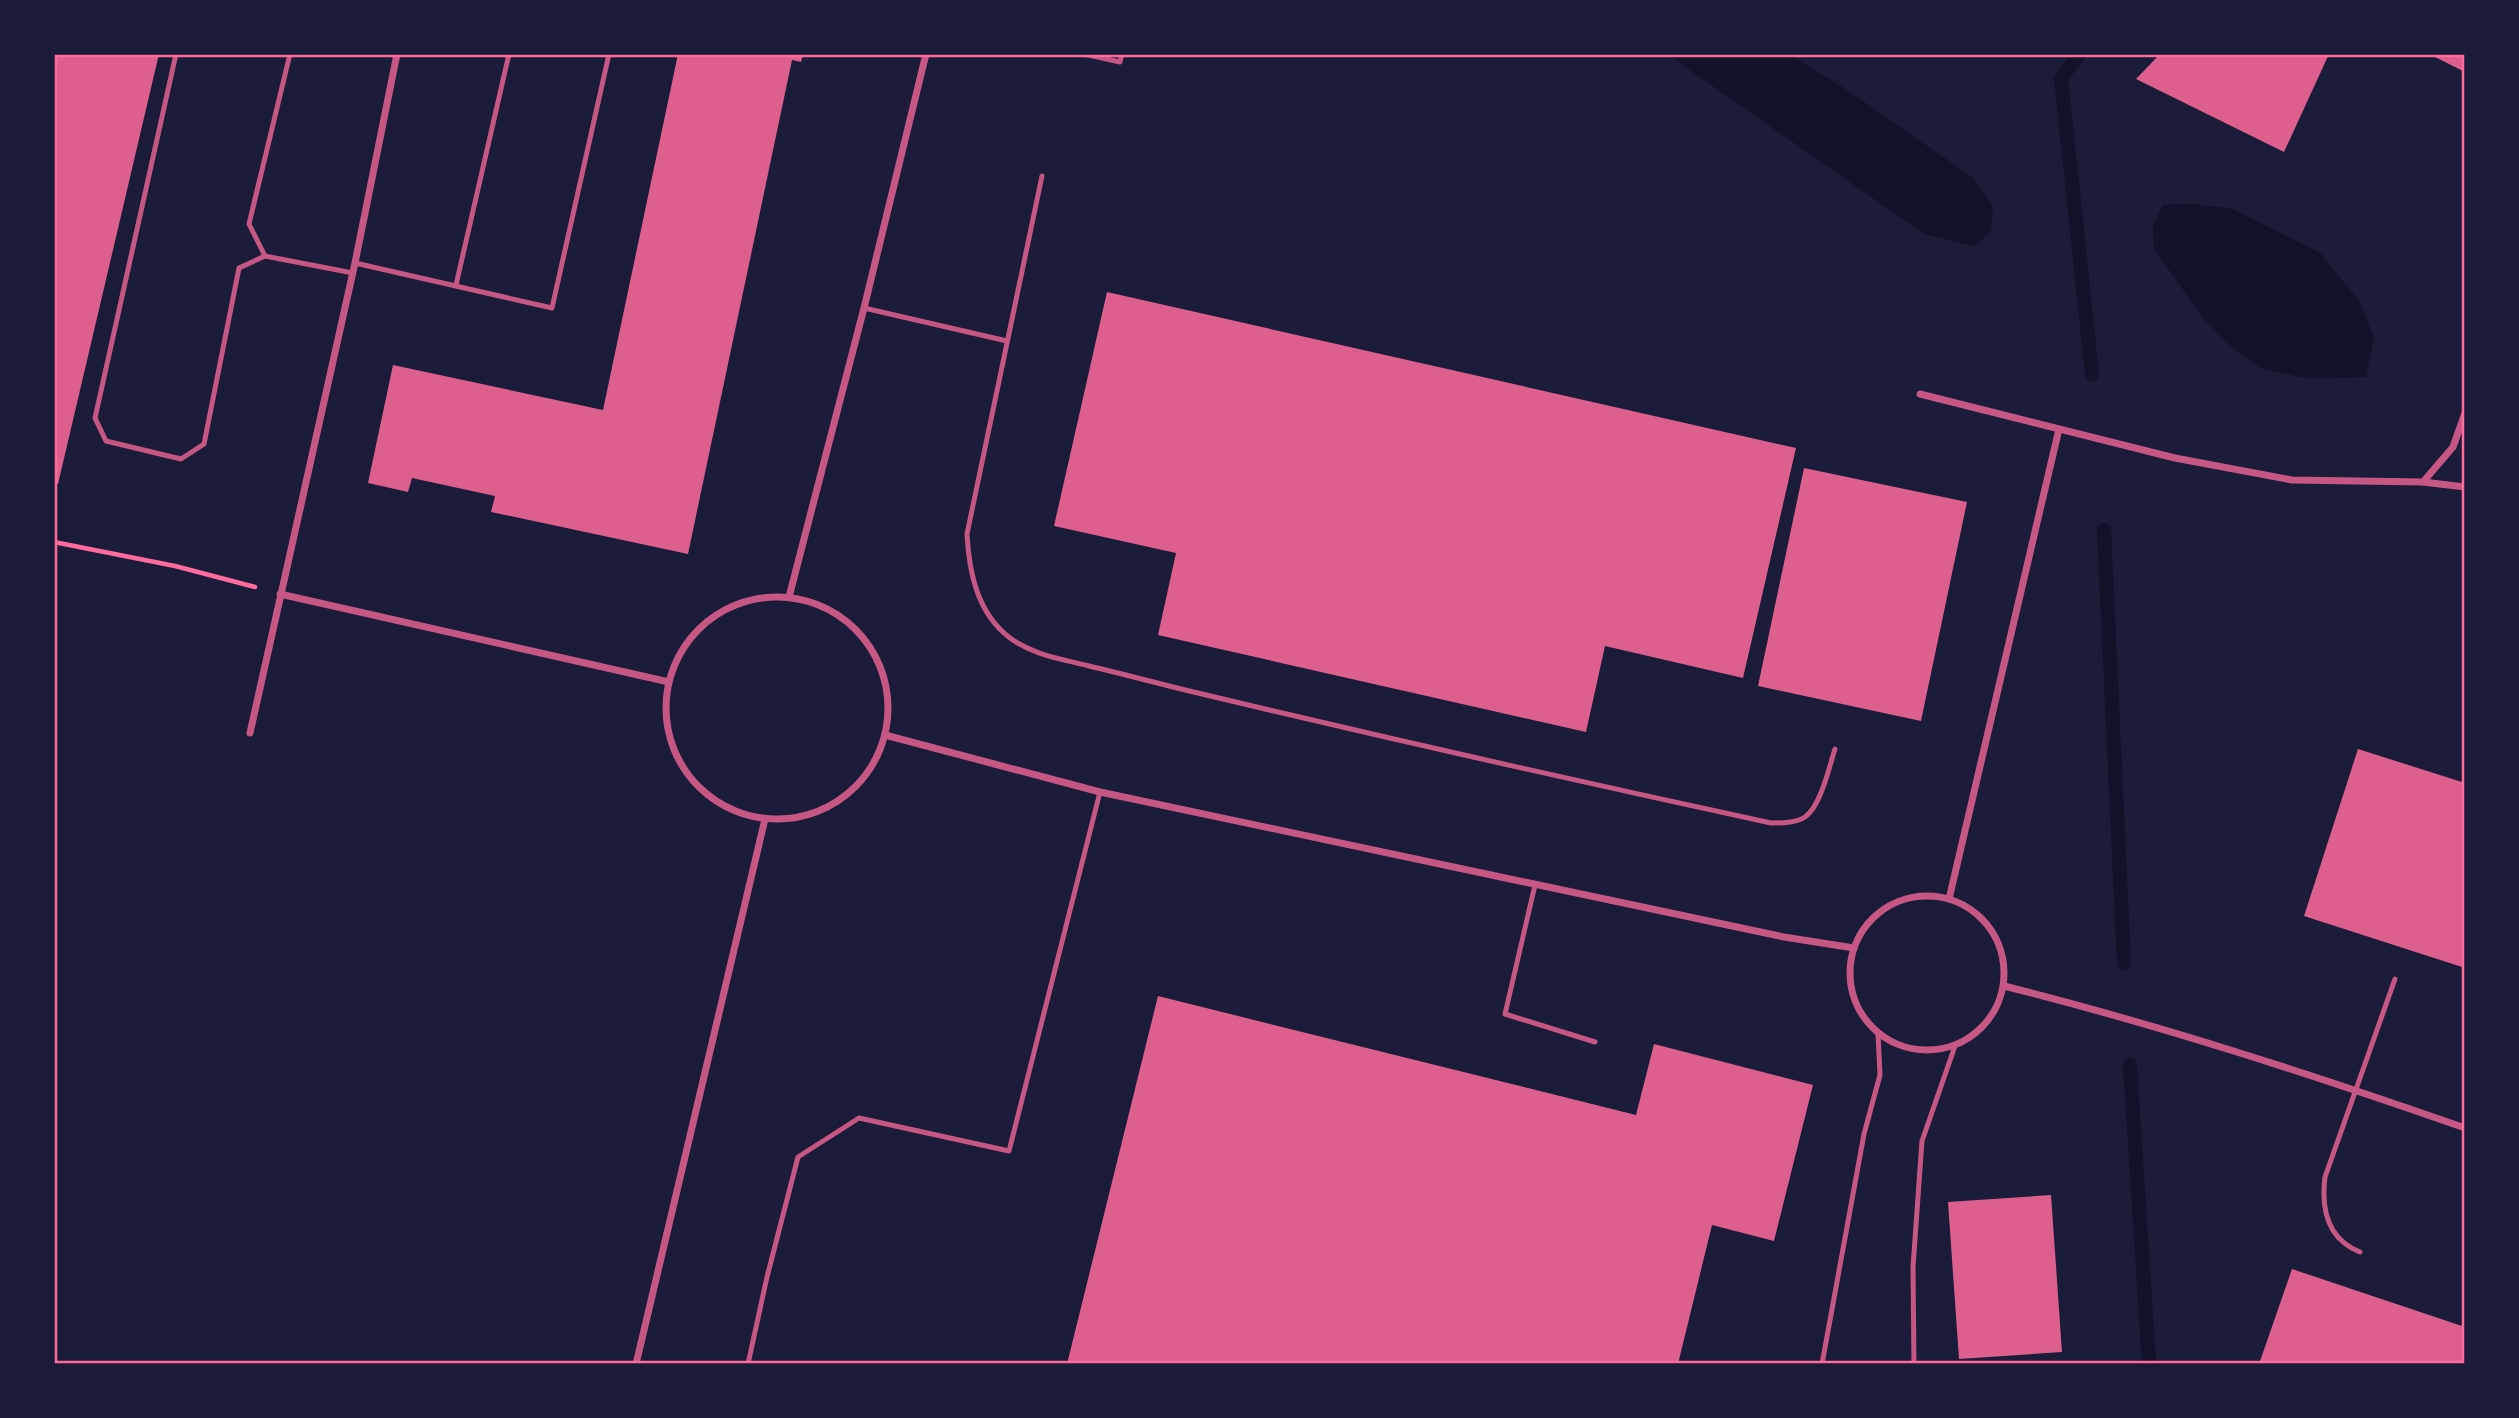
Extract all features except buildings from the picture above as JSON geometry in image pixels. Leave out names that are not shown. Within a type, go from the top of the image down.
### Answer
[{"type":"street","points":[[250,733],[353,273],[397,54]]},
{"type":"street","points":[[789,597],[864,309],[926,54]]},
{"type":"street","points":[[1920,394],[2175,458],[2292,480],[2423,482],[2465,487]]},
{"type":"street","points":[[2423,482],[2453,447],[2465,412]]},
{"type":"street","points":[[1949,899],[2059,429]]},
{"type":"street","points":[[280,594],[669,682]]},
{"type":"street","points":[[789,597],[825,608],[856,629],[878,660],[888,697],[885,735],[873,764],[853,789],[836,802],[827,808],[797,818],[765,819],[729,809],[698,787],[676,756],[666,720],[669,682],[681,652],[701,627],[727,608],[757,598],[789,597]]},
{"type":"street","points":[[885,735],[1100,792],[1784,937],[1854,948]]},
{"type":"street","points":[[636,1364],[765,819]]},
{"type":"street","points":[[1920,897],[1949,899],[1969,908],[1986,923],[1998,942],[2004,964],[2004,986],[1995,1011],[1977,1032],[1955,1046],[1928,1051],[1902,1046],[1878,1033],[1863,1016],[1853,995],[1850,971],[1854,948],[1869,923],[1892,905],[1920,897]]},
{"type":"street","points":[[2004,986],[2111,1013],[2357,1090],[2465,1128]]},
{"type":"lane","points":[[176,54],[95,418],[106,441],[181,458],[204,444],[239,268],[265,256],[353,273]]},
{"type":"lane","points":[[265,256],[249,224],[290,54]]},
{"type":"lane","points":[[456,285],[509,54]]},
{"type":"lane","points":[[355,262],[552,308],[610,54]]},
{"type":"lane","points":[[1084,54],[1120,62],[1122,54]]},
{"type":"lane","points":[[1042,176],[967,534],[969,569],[981,601],[995,624],[1010,638],[1031,651],[1421,747],[1771,823],[1790,822],[1805,817],[1816,803],[1836,749]]},
{"type":"lane","points":[[864,309],[1007,341]]},
{"type":"lane","points":[[748,1364],[798,1157],[859,1118],[1009,1151],[1100,792]]},
{"type":"lane","points":[[1535,885],[1504,1014],[1595,1042]]},
{"type":"lane","points":[[2360,1252],[2337,1239],[2331,1229],[2324,1208],[2325,1177],[2395,979]]},
{"type":"lane","points":[[1822,1364],[1864,1135],[1880,1075],[1878,1033]]},
{"type":"lane","points":[[1914,1364],[1913,1267],[1922,1141],[1955,1046]]},
{"type":"path","points":[[54,542],[175,566],[280,594]]},
{"type":"shaded area","points":[[1667,54],[1789,54],[1847,90],[1973,178],[1993,206],[1991,232],[1973,246],[1924,234]]},
{"type":"shaded area","points":[[2195,204],[2232,209],[2320,253],[2360,302],[2374,339],[2366,377],[2310,379],[2260,368],[2232,348],[2204,319],[2154,249],[2153,225],[2163,205]]},
{"type":"waterway","points":[[2079,54],[2061,78],[2092,374]]},
{"type":"waterway","points":[[2104,530],[2124,964]]},
{"type":"waterway","points":[[2130,1065],[2149,1364]]}]
